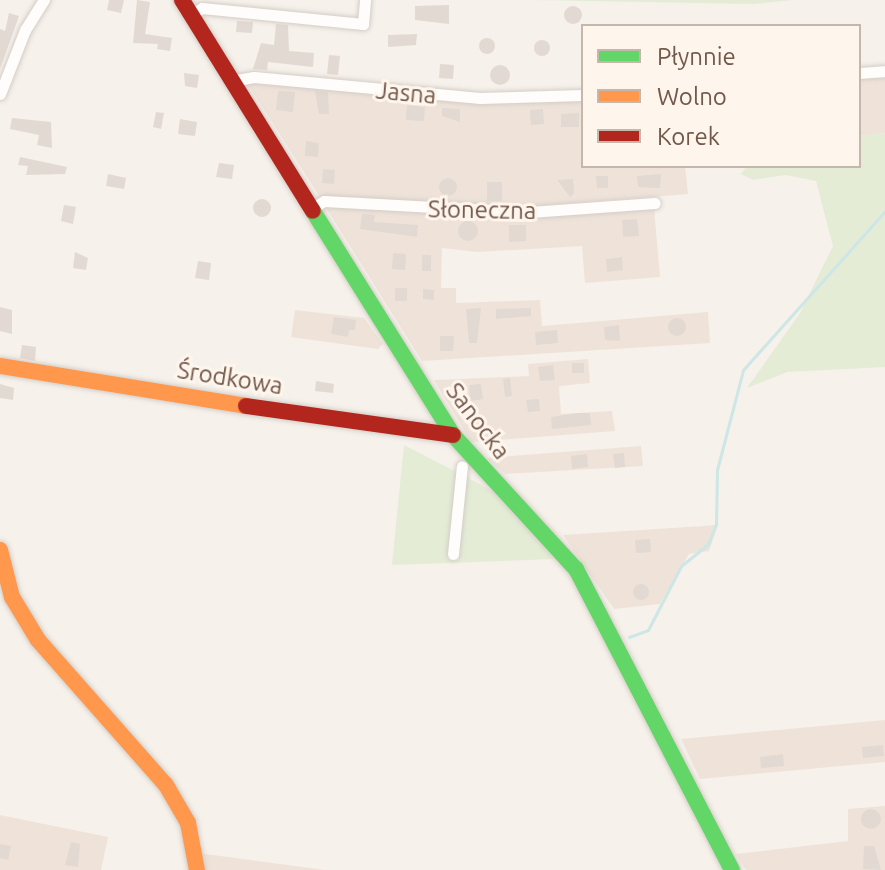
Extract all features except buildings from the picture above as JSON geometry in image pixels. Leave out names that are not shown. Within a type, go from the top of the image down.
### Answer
[{"type":"street","points":[[0,94],[25,30],[44,0]]},
{"type":"street","points":[[186,7],[363,24],[365,0]]},
{"type":"street","name":"Sanocka","points":[[186,7],[453,435],[576,569],[732,870]]},
{"type":"street","points":[[861,73],[885,71]]},
{"type":"street","name":"Jasna","points":[[231,81],[254,77],[480,98],[581,95]]},
{"type":"street","name":"Słoneczna","points":[[311,209],[324,201],[515,212],[655,203]]},
{"type":"street","name":"Środkowa","points":[[0,366],[79,382],[453,435]]},
{"type":"street","points":[[453,554],[462,466]]},
{"type":"street","points":[[0,550],[12,597],[38,640],[166,785],[188,823],[197,870]]},
{"type":"shaded area","points":[[885,76],[885,133],[861,136],[861,78]]},
{"type":"shaded area","points":[[245,80],[342,90],[581,98],[581,168],[685,168],[688,194],[509,208],[320,197]]},
{"type":"shaded area","points":[[325,206],[501,218],[654,208],[660,277],[585,283],[582,246],[477,252],[442,248],[441,288],[456,288],[456,303],[540,300],[542,326],[708,312],[710,343],[422,361]]},
{"type":"shaded area","points":[[295,310],[364,318],[383,344],[378,349],[291,337]]},
{"type":"shaded area","points":[[588,359],[590,383],[559,386],[561,414],[612,411],[615,431],[471,442],[434,380],[529,376],[528,364]]},
{"type":"shaded area","points":[[641,446],[643,466],[505,474],[487,458]]},
{"type":"shaded area","points":[[718,525],[709,551],[689,554],[660,604],[614,609],[563,535]]},
{"type":"shaded area","points":[[885,720],[885,762],[700,779],[681,739]]},
{"type":"shaded area","points":[[885,806],[885,870],[746,870],[736,854],[848,841],[848,809]]},
{"type":"shaded area","points":[[0,815],[108,837],[101,870],[0,870]]},
{"type":"shaded area","points":[[198,853],[325,870],[201,870]]},
{"type":"green space","points":[[535,0],[793,0],[753,4]]},
{"type":"green space","points":[[885,133],[885,367],[787,372],[747,388],[800,313],[833,246],[816,181],[785,175],[753,180],[741,174],[746,168],[861,168],[861,136]]},
{"type":"green space","points":[[404,445],[493,491],[554,559],[392,565]]},
{"type":"waterway","points":[[629,637],[648,630],[681,566],[708,544],[716,524],[717,470],[743,370],[885,211]]},
{"type":"traffic: fast","points":[[313,211],[453,435],[576,569],[732,870]]},
{"type":"traffic: slow","points":[[0,366],[246,406]]},
{"type":"traffic: slow","points":[[0,550],[12,597],[38,640],[166,785],[188,823],[197,870]]},
{"type":"traffic: jam","points":[[182,0],[313,211]]},
{"type":"traffic: jam","points":[[246,406],[453,435]]}]
